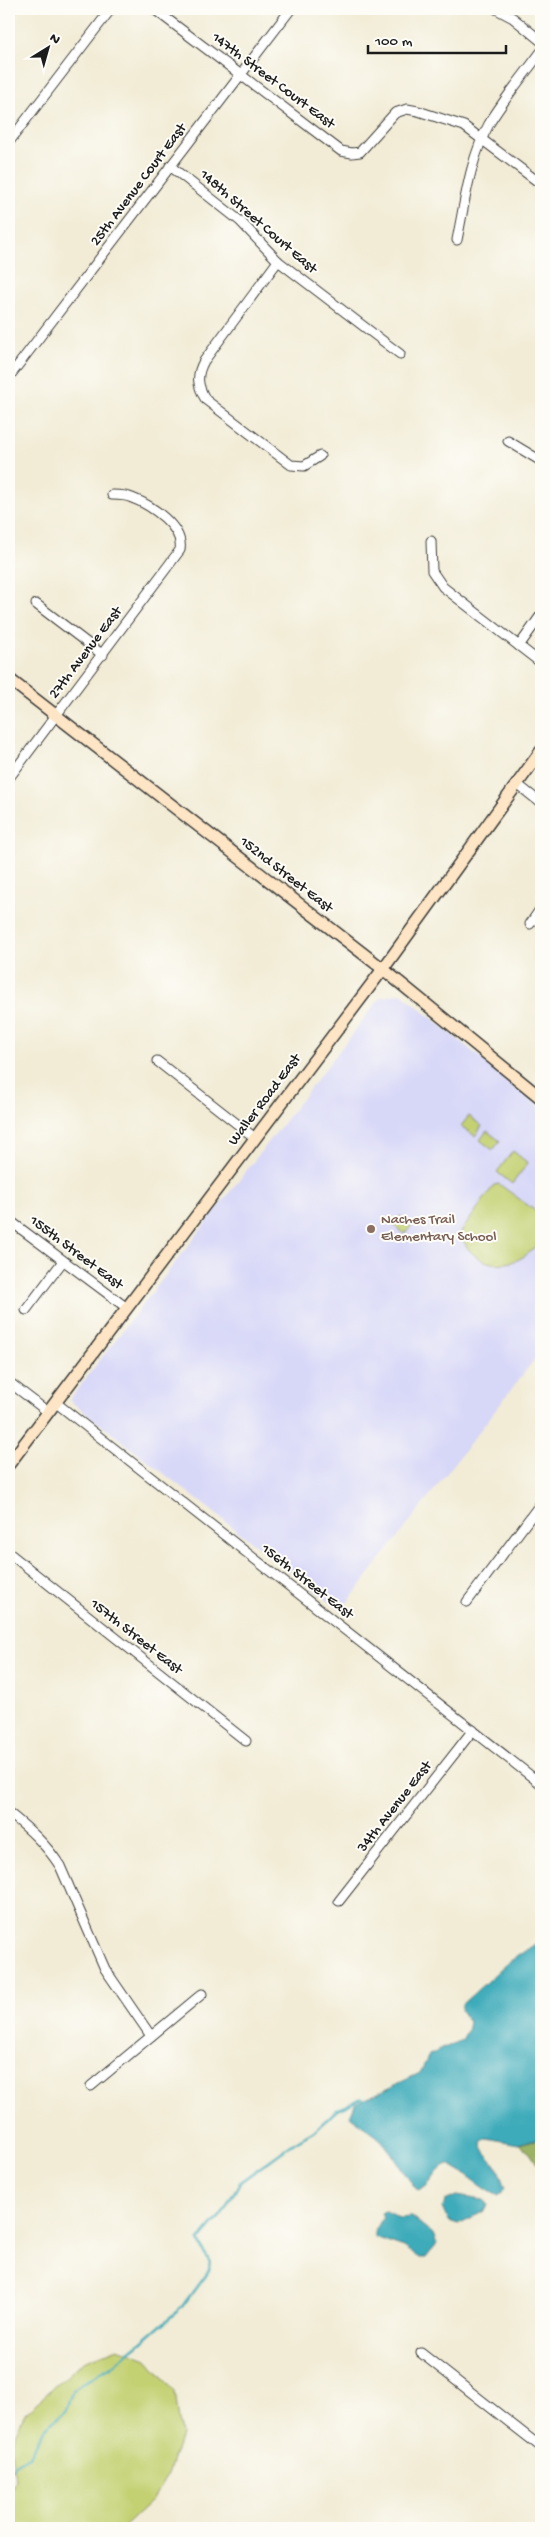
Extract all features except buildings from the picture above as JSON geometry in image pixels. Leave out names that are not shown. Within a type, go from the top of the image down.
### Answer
[{"type":"street","points":[[9,142],[111,9]]},
{"type":"street","name":"147th Street Court East","points":[[154,9],[341,151],[352,153],[365,148],[388,119],[395,113],[408,109],[464,126],[483,139]]},
{"type":"street","name":"25th Avenue Court East","points":[[9,377],[291,9]]},
{"type":"street","points":[[496,9],[513,18],[541,41]]},
{"type":"street","points":[[457,240],[473,167],[483,139],[502,105],[541,52]]},
{"type":"street","points":[[483,139],[541,184]]},
{"type":"street","name":"148th Street Court East","points":[[170,166],[240,221],[278,261],[400,354]]},
{"type":"street","points":[[278,261],[204,361],[198,386],[206,400],[291,465],[304,466],[320,456]]},
{"type":"street","points":[[508,440],[541,461]]},
{"type":"street","name":"27th Avenue East","points":[[9,778],[170,565],[181,543],[174,528],[141,502],[130,497],[112,495]]},
{"type":"street","points":[[431,542],[430,563],[435,578],[541,663]]},
{"type":"street","points":[[36,604],[103,655]]},
{"type":"street","points":[[519,646],[541,615]]},
{"type":"street","name":"152nd Street East","points":[[9,679],[383,969],[541,1098]]},
{"type":"street","name":"Waller Road East","points":[[9,1464],[383,969],[541,751]]},
{"type":"street","points":[[517,784],[541,803]]},
{"type":"street","points":[[530,924],[541,908]]},
{"type":"street","points":[[157,1062],[255,1138]]},
{"type":"street","name":"155th Street East","points":[[9,1220],[126,1308]]},
{"type":"street","points":[[26,1310],[63,1261]]},
{"type":"street","points":[[9,1382],[48,1412]]},
{"type":"street","name":"156th Street East","points":[[55,1402],[541,1784]]},
{"type":"street","points":[[467,1602],[541,1503]]},
{"type":"street","name":"157th Street East","points":[[9,1553],[246,1741]]},
{"type":"street","name":"34th Avenue East","points":[[339,1901],[473,1730]]},
{"type":"street","points":[[9,1813],[31,1830],[51,1851],[60,1866],[105,1969],[151,2036]]},
{"type":"street","points":[[91,2086],[202,1994]]},
{"type":"street","points":[[421,2353],[541,2447]]},
{"type":"shaded area","name":"Naches Trail Elementary School","points":[[401,993],[541,1107],[541,1351],[341,1611],[69,1400],[380,998]]},
{"type":"green space","points":[[469,1116],[482,1126],[475,1136],[461,1126]]},
{"type":"green space","points":[[487,1131],[500,1141],[493,1150],[480,1140]]},
{"type":"green space","points":[[513,1151],[528,1163],[512,1184],[497,1172]]},
{"type":"green space","points":[[499,1184],[541,1215],[542,1230],[540,1238],[522,1258],[498,1264],[485,1261],[474,1255],[466,1245],[461,1232],[494,1185]]},
{"type":"green space","points":[[400,1216],[412,1225],[405,1234],[393,1225]]},
{"type":"green space","points":[[541,2138],[541,2170],[530,2153],[519,2144]]},
{"type":"green space","points":[[118,2348],[147,2359],[175,2392],[181,2435],[168,2474],[151,2502],[123,2528],[9,2528],[9,2496],[15,2479],[10,2445],[25,2413],[84,2361]]},
{"type":"water","points":[[541,1940],[541,2138],[518,2144],[487,2138],[481,2142],[485,2152],[496,2165],[505,2188],[499,2196],[448,2164],[440,2170],[427,2186],[418,2191],[381,2140],[350,2116],[355,2104],[420,2073],[429,2055],[462,2040],[469,2022],[461,2010],[462,2004],[506,1964]]},
{"type":"water","points":[[456,2196],[484,2200],[487,2205],[483,2212],[458,2224],[449,2221],[443,2208],[445,2201]]},
{"type":"water","points":[[385,2211],[399,2218],[412,2217],[433,2234],[437,2244],[426,2258],[420,2258],[404,2247],[375,2237],[375,2231],[383,2217],[381,2213]]},
{"type":"waterway","points":[[9,2472],[16,2463],[29,2456],[45,2429],[66,2410],[73,2389],[110,2367],[181,2308],[209,2270],[210,2263],[199,2241],[222,2214],[240,2182],[314,2131],[337,2110],[362,2098],[368,2101]]},
{"type":"place","name":"Naches Trail Elementary School","points":[[371,1229]]}]
